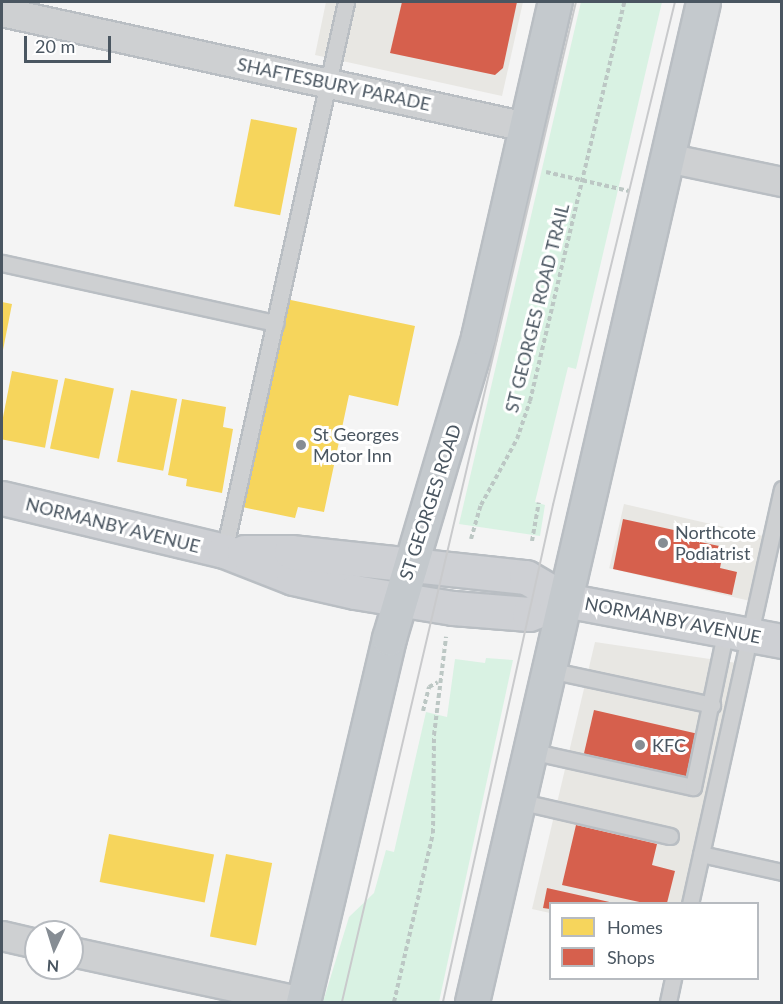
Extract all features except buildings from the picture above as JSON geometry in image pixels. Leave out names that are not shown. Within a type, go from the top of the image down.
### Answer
[{"type":"highway","name":"ST GEORGES ROAD","points":[[304,1002],[399,599],[463,397],[555,2]]},
{"type":"highway","points":[[472,1002],[703,2]]},
{"type":"main road","name":"NORMANBY AVENUE","points":[[2,498],[224,552],[293,578],[399,599],[453,608],[529,614],[565,600]]},
{"type":"main road","name":"NORMANBY AVENUE","points":[[224,552],[291,552],[526,577],[565,600],[782,641]]},
{"type":"street","name":"SHAFTESBURY PARADE","points":[[2,12],[526,127]]},
{"type":"street","points":[[668,158],[782,182]]},
{"type":"street","points":[[2,936],[24,941]]},
{"type":"street","points":[[84,955],[304,1002]]},
{"type":"lane","points":[[224,552],[346,2]]},
{"type":"lane","points":[[2,263],[276,323]]},
{"type":"lane","points":[[530,751],[693,787],[712,705],[738,631],[782,489]]},
{"type":"lane","points":[[690,902],[701,854],[738,631]]},
{"type":"lane","points":[[549,670],[712,705]]},
{"type":"lane","points":[[518,801],[670,836]]},
{"type":"lane","points":[[701,854],[782,872]]},
{"type":"lane","points":[[668,1002],[673,980]]},
{"type":"path","name":"ST GEORGES ROAD TRAIL","points":[[463,569],[481,505],[517,440],[530,401],[624,2]]},
{"type":"path","points":[[518,166],[660,196]]},
{"type":"path","points":[[532,541],[539,503]]},
{"type":"path","points":[[394,1002],[433,833],[432,769],[439,681],[453,608]]},
{"type":"path","points":[[423,711],[429,687],[439,681]]},
{"type":"shaded area","points":[[326,2],[523,2],[502,96],[315,55]]},
{"type":"shaded area","points":[[624,504],[777,539],[762,604],[609,568]]},
{"type":"shaded area","points":[[595,642],[737,663],[684,902],[549,902],[549,913],[532,909]]},
{"type":"green space","points":[[581,2],[662,2],[576,369],[568,367],[535,502],[545,505],[540,536],[459,524]]},
{"type":"green space","points":[[486,658],[513,660],[439,1002],[323,1002],[349,917],[374,893],[386,850],[394,852],[426,712],[447,717],[455,659],[485,663]]},
{"type":"tram line","points":[[342,1002],[576,2]]},
{"type":"tram line","points":[[443,1002],[553,505],[675,2]]},
{"type":"place","name":"St Georges Motor Inn","points":[[301,445]]},
{"type":"place","name":"Northcote Podiatrist","points":[[663,543]]},
{"type":"place","name":"KFC","points":[[640,745]]}]
